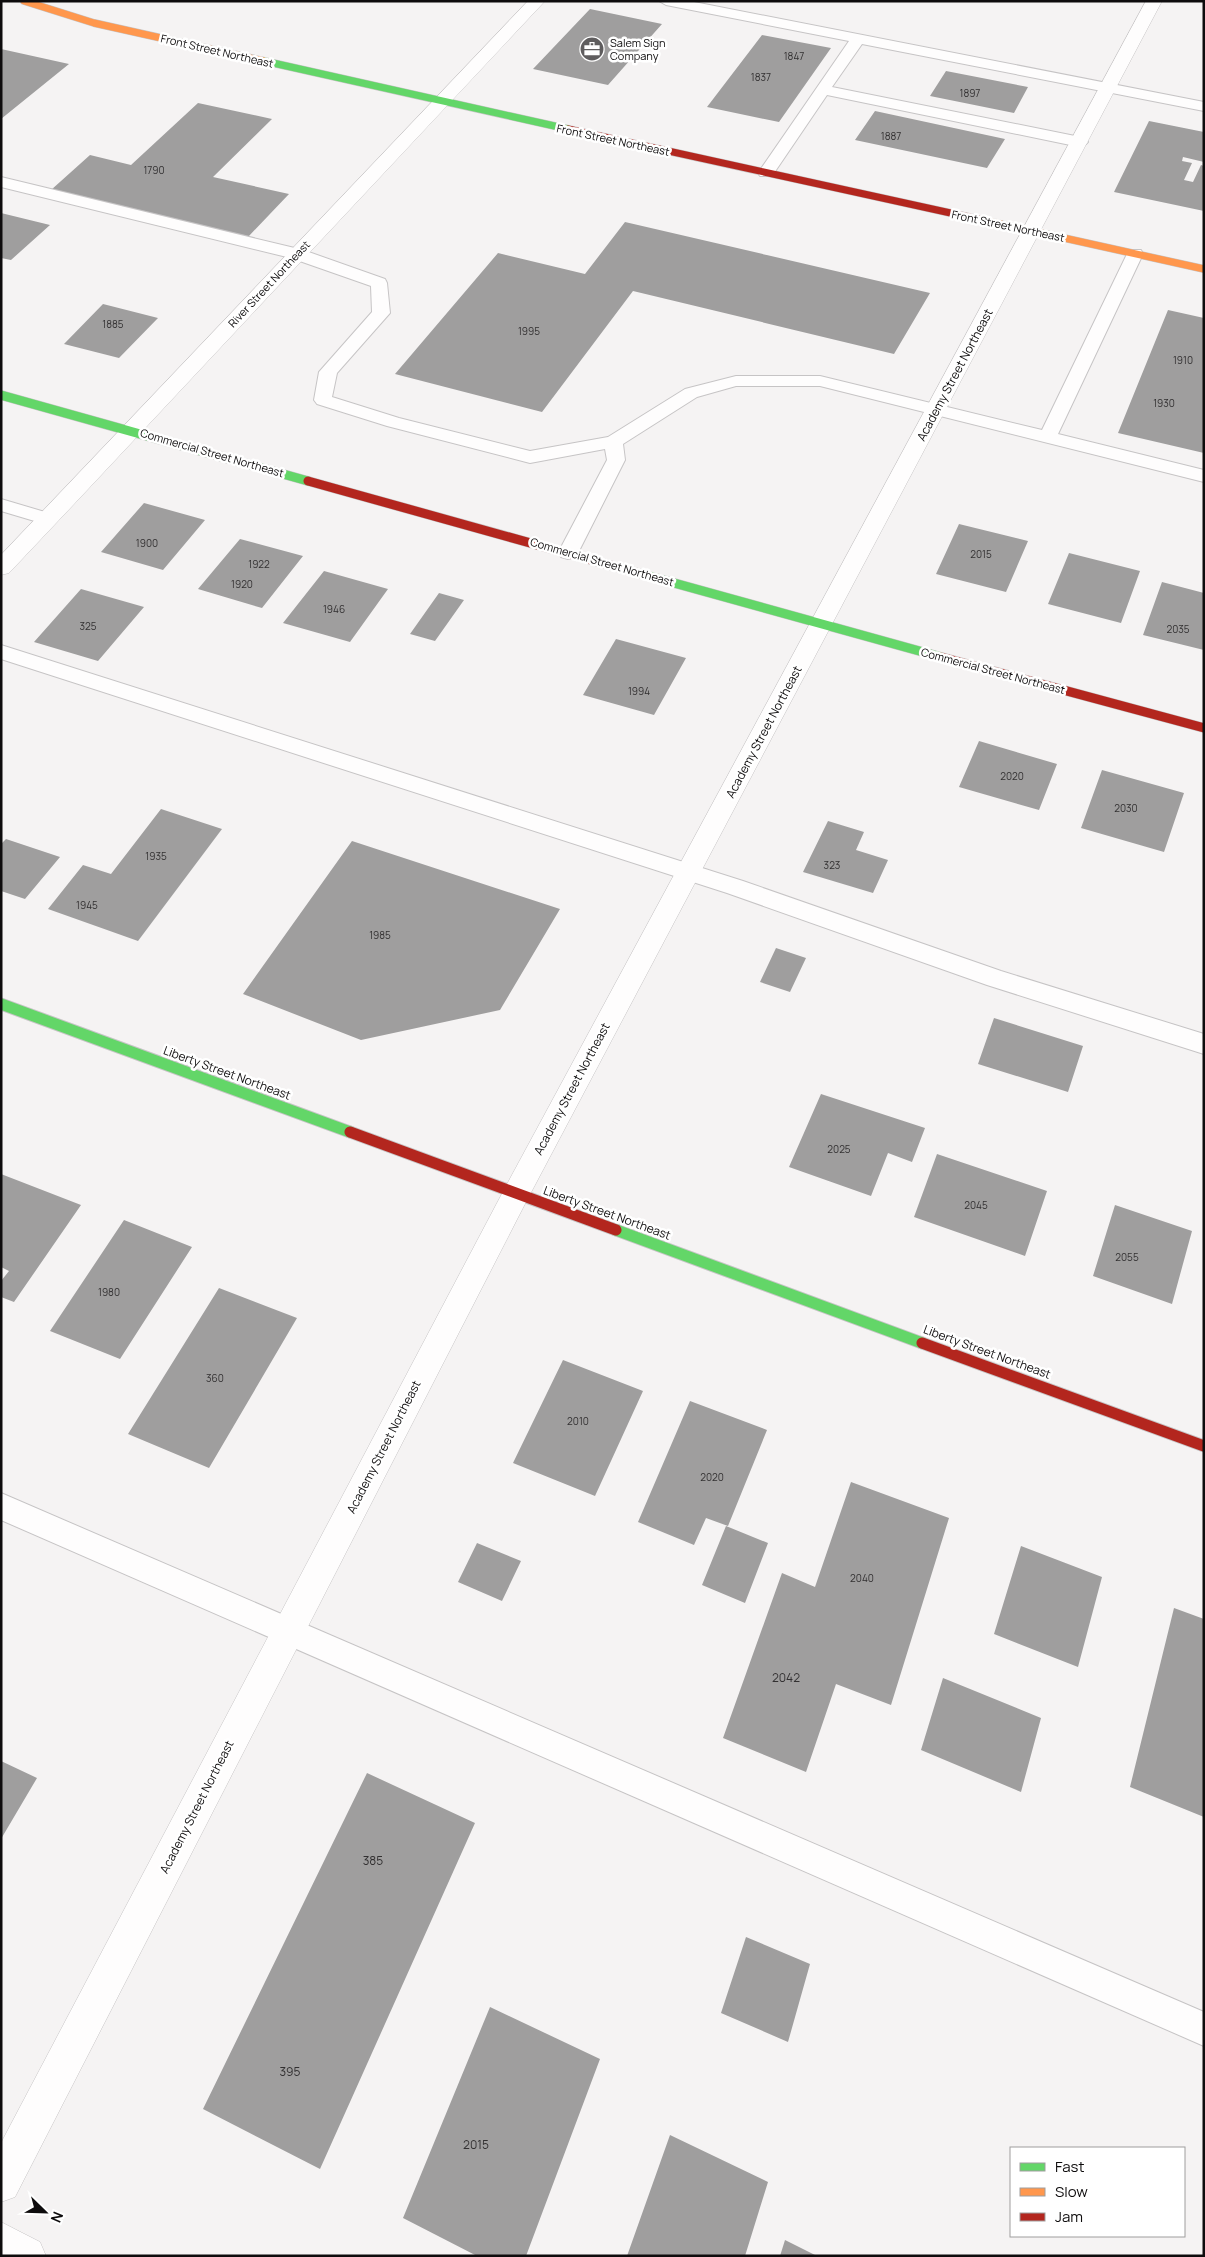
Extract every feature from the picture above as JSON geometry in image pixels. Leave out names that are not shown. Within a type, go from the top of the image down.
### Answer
[{"type":"main road","name":"Front Street Northeast","points":[[24,1],[94,23],[439,102],[1204,269]]},
{"type":"main road","name":"Commercial Street Northeast","points":[[1,395],[822,624],[1204,728]]},
{"type":"main road","name":"Liberty Street Northeast","points":[[1,1004],[1204,1446]]},
{"type":"street","name":"River Street Northeast","points":[[1,568],[132,431],[439,102],[537,1]]},
{"type":"street","name":"Academy Street Northeast","points":[[1,2182],[516,1194],[1154,1]]},
{"type":"street","points":[[1,2242],[26,2256]]},
{"type":"lane","points":[[666,1],[1204,107]]},
{"type":"lane","points":[[766,173],[858,39]]},
{"type":"lane","points":[[823,90],[1080,142]]},
{"type":"lane","points":[[1,182],[297,254],[379,283],[380,313],[328,372],[323,400],[393,422],[530,457],[613,442],[691,393],[736,380],[820,381],[1204,476]]},
{"type":"lane","points":[[1048,437],[1136,254]]},
{"type":"lane","points":[[568,553],[616,460],[613,442]]},
{"type":"lane","points":[[1,505],[48,519]]},
{"type":"lane","points":[[1,652],[734,887],[995,978],[1204,1044]]},
{"type":"lane","points":[[1,1506],[1204,2029]]},
{"type":"building","points":[[590,9],[662,24],[608,85],[533,69]]},
{"type":"building","points":[[762,35],[831,48],[779,122],[707,107]]},
{"type":"building","points":[[1,49],[69,64],[1,119]]},
{"type":"building","points":[[946,71],[1028,87],[1014,113],[930,96]]},
{"type":"building","points":[[198,103],[272,119],[213,177],[289,194],[248,237],[51,190],[90,155],[131,165]]},
{"type":"building","points":[[875,111],[1005,139],[987,168],[855,140]]},
{"type":"building","points":[[1149,121],[1204,132],[1204,162],[1183,157],[1182,161],[1192,163],[1184,180],[1193,182],[1201,165],[1204,166],[1204,211],[1114,192]]},
{"type":"building","points":[[1,213],[50,225],[11,260],[1,258]]},
{"type":"building","points":[[625,222],[930,293],[894,354],[633,291],[542,412],[395,374],[498,253],[585,274]]},
{"type":"building","points":[[103,304],[158,318],[119,358],[64,344]]},
{"type":"building","points":[[1168,310],[1204,318],[1204,453],[1118,433]]},
{"type":"building","points":[[144,503],[205,520],[163,570],[101,552]]},
{"type":"building","points":[[959,524],[1028,541],[1006,592],[936,574]]},
{"type":"building","points":[[240,539],[303,556],[262,608],[198,589]]},
{"type":"building","points":[[1069,553],[1140,571],[1121,623],[1048,604]]},
{"type":"building","points":[[324,571],[388,589],[350,642],[283,623]]},
{"type":"building","points":[[1162,582],[1204,593],[1204,650],[1143,635]]},
{"type":"building","points":[[81,589],[144,607],[98,661],[34,642]]},
{"type":"building","points":[[439,593],[464,600],[435,641],[410,634]]},
{"type":"building","points":[[616,639],[686,658],[654,715],[583,695]]},
{"type":"building","points":[[979,741],[1057,764],[1039,810],[959,787]]},
{"type":"building","points":[[1102,770],[1184,793],[1164,852],[1081,828]]},
{"type":"building","points":[[161,809],[222,829],[138,941],[48,909],[83,865],[111,874]]},
{"type":"building","points":[[828,821],[864,832],[856,850],[888,860],[873,893],[803,872]]},
{"type":"building","points":[[6,839],[60,857],[25,899],[1,891],[1,844]]},
{"type":"building","points":[[352,841],[560,909],[500,1010],[361,1040],[243,994]]},
{"type":"building","points":[[776,948],[806,958],[790,992],[760,982]]},
{"type":"building","points":[[994,1018],[1083,1046],[1068,1092],[978,1064]]},
{"type":"building","points":[[821,1094],[925,1128],[912,1162],[888,1153],[871,1196],[789,1167]]},
{"type":"building","points":[[937,1154],[1047,1191],[1025,1256],[914,1217]]},
{"type":"building","points":[[1,1174],[81,1205],[14,1302],[1,1297],[1,1281],[9,1271],[1,1267]]},
{"type":"building","points":[[1115,1205],[1192,1231],[1172,1304],[1093,1276]]},
{"type":"building","points":[[124,1220],[192,1247],[120,1359],[50,1331]]},
{"type":"building","points":[[219,1288],[297,1318],[209,1468],[128,1434]]},
{"type":"building","points":[[563,1360],[643,1391],[595,1496],[513,1463]]},
{"type":"building","points":[[690,1401],[767,1430],[728,1526],[706,1518],[694,1545],[638,1522]]},
{"type":"building","points":[[851,1482],[949,1518],[891,1705],[836,1684],[806,1772],[723,1738],[782,1573],[815,1587]]},
{"type":"building","points":[[726,1526],[768,1543],[745,1603],[702,1585]]},
{"type":"building","points":[[477,1543],[521,1561],[502,1601],[458,1582]]},
{"type":"building","points":[[1021,1546],[1102,1577],[1078,1667],[994,1634]]},
{"type":"building","points":[[1174,1608],[1204,1619],[1204,1817],[1130,1787]]},
{"type":"building","points":[[943,1678],[1041,1718],[1021,1792],[921,1750]]},
{"type":"building","points":[[1,1761],[37,1778],[1,1839]]},
{"type":"building","points":[[367,1773],[475,1823],[320,2169],[203,2109]]},
{"type":"building","points":[[746,1937],[810,1964],[788,2042],[721,2013]]},
{"type":"building","points":[[490,2007],[600,2059],[526,2256],[477,2256],[403,2218]]},
{"type":"building","points":[[670,2135],[768,2182],[745,2256],[627,2256]]},
{"type":"building","points":[[785,2240],[817,2256],[780,2256]]},
{"type":"traffic: fast","points":[[264,61],[568,129]]},
{"type":"traffic: fast","points":[[1,395],[308,481]]},
{"type":"traffic: fast","points":[[638,573],[941,657]]},
{"type":"traffic: fast","points":[[1,1004],[350,1132]]},
{"type":"traffic: fast","points":[[616,1230],[922,1343]]},
{"type":"traffic: slow","points":[[24,1],[94,23],[264,61]]},
{"type":"traffic: slow","points":[[987,221],[1204,269]]},
{"type":"traffic: jam","points":[[568,129],[987,221]]},
{"type":"traffic: jam","points":[[308,481],[638,573]]},
{"type":"traffic: jam","points":[[941,657],[1204,728]]},
{"type":"traffic: jam","points":[[350,1132],[616,1230]]},
{"type":"traffic: jam","points":[[922,1343],[1204,1446]]},
{"type":"place","name":"Salem Sign Company","points":[[592,49]]}]
